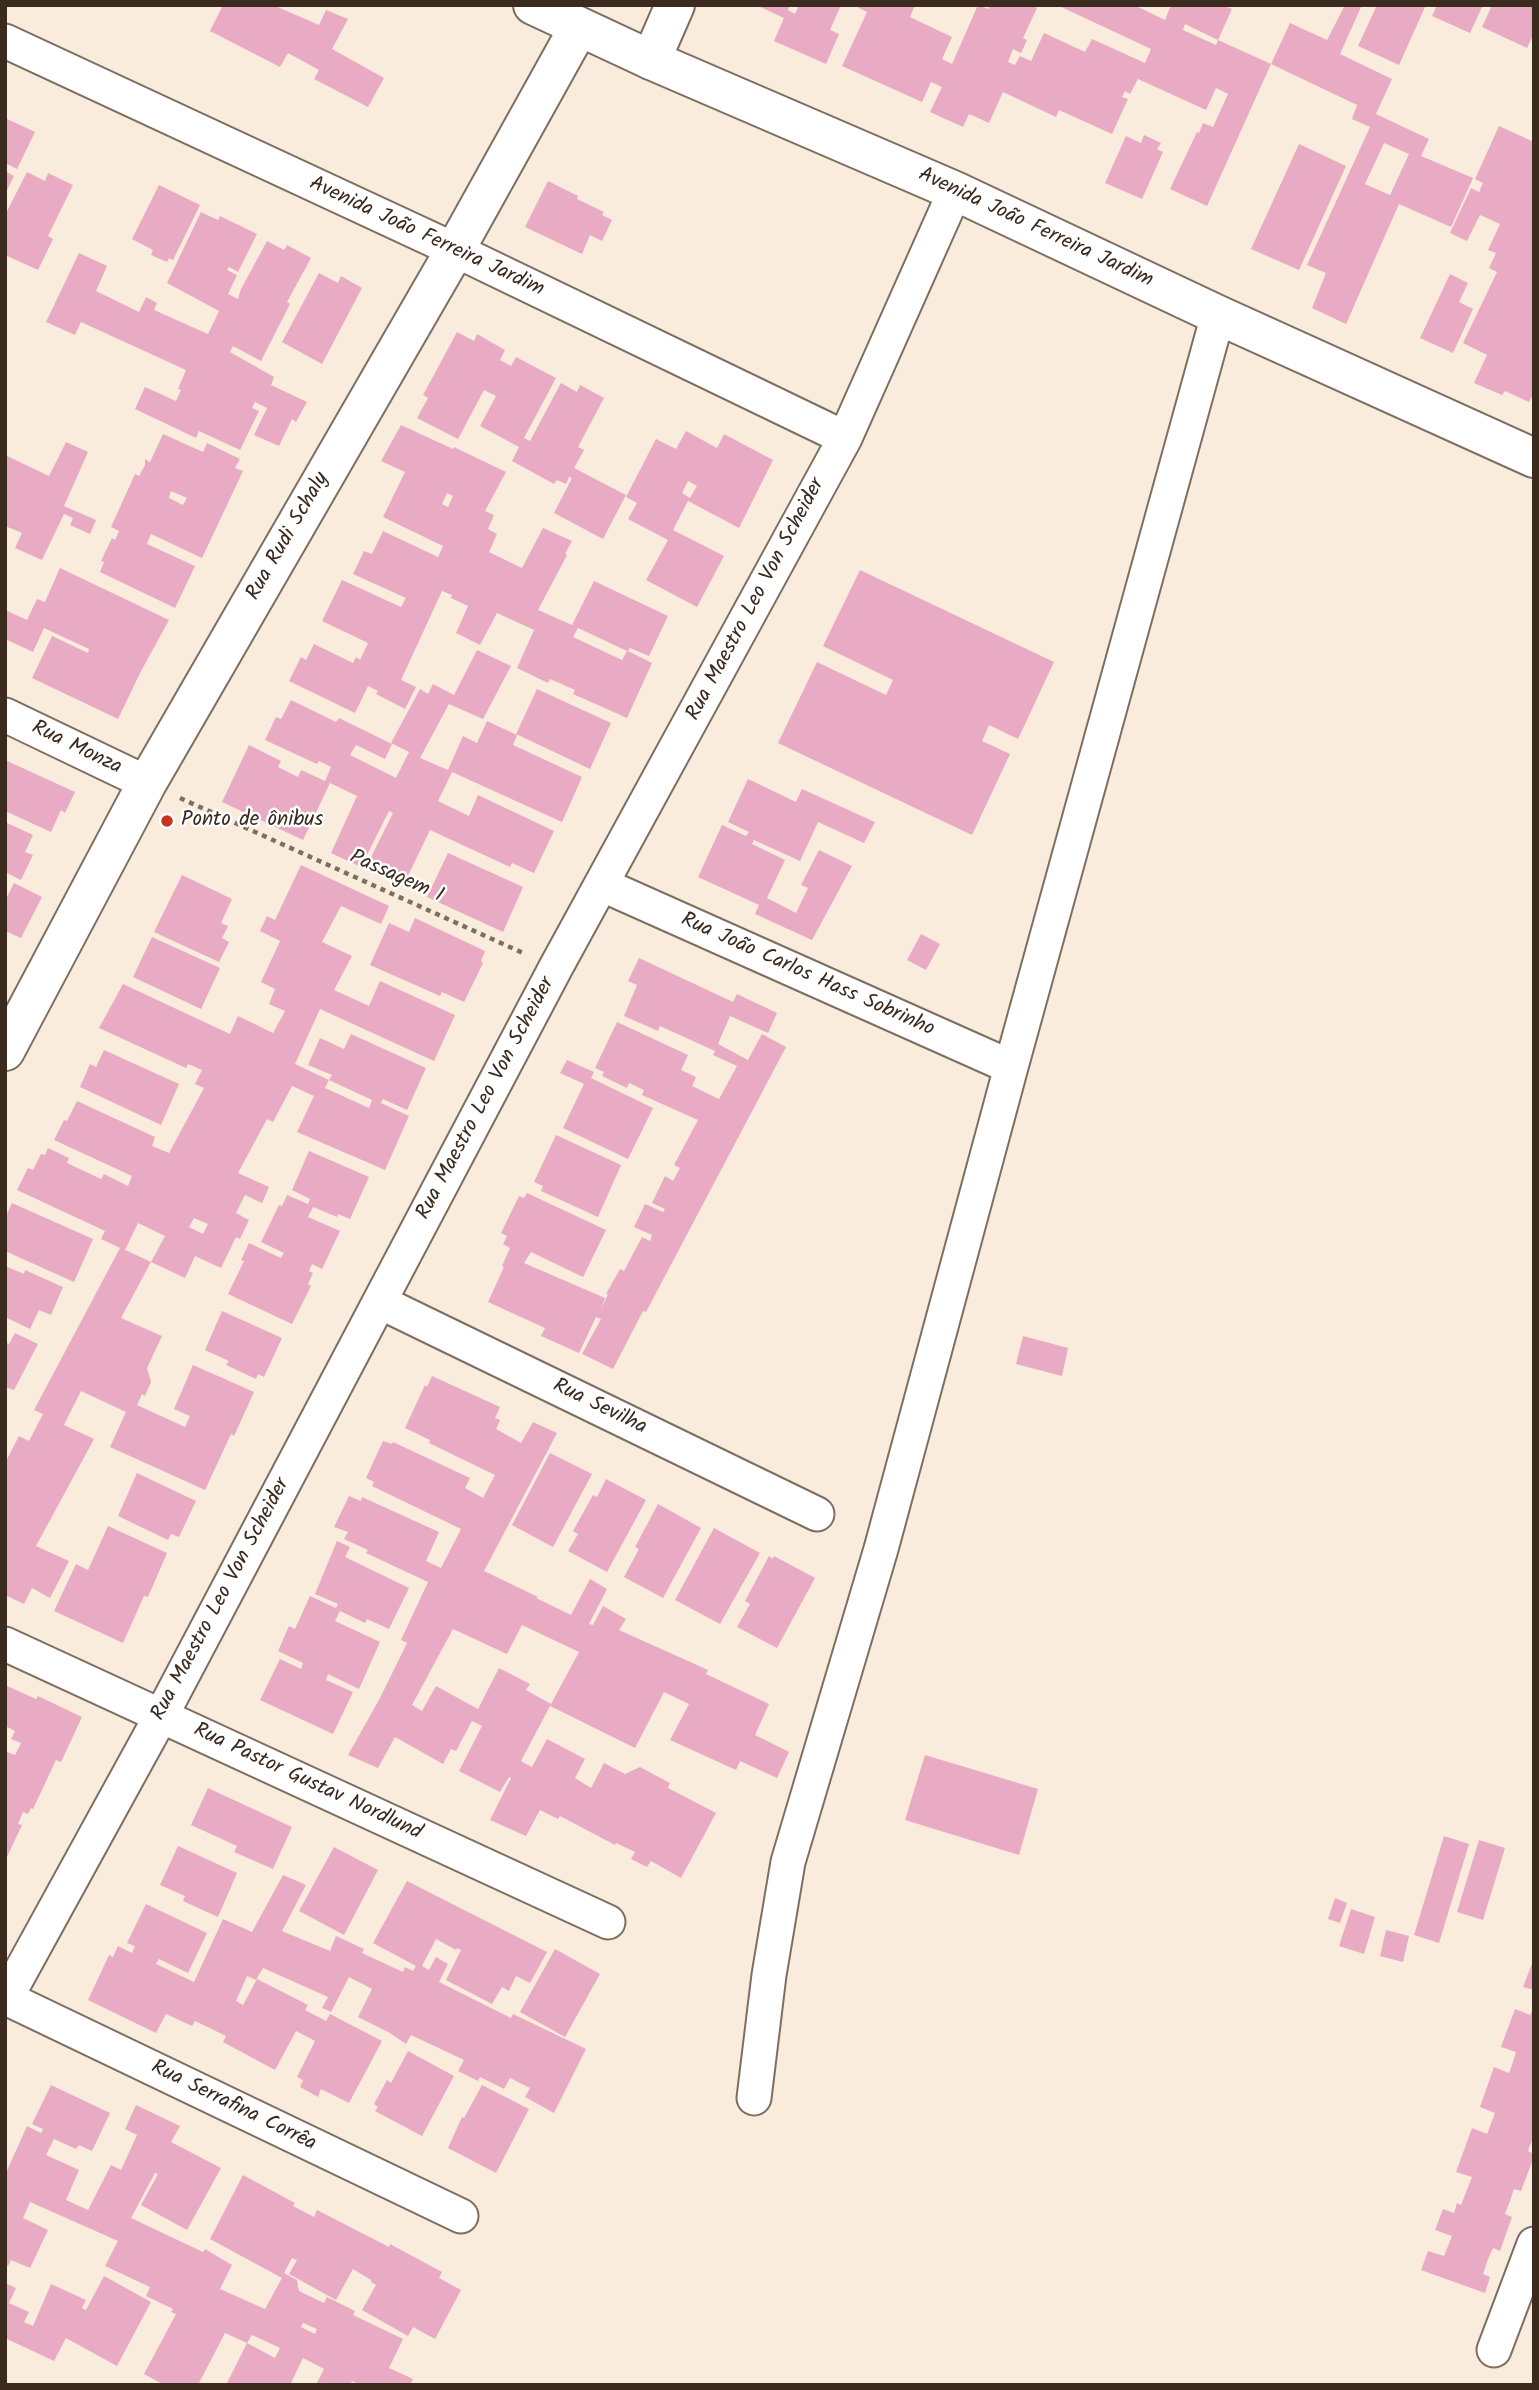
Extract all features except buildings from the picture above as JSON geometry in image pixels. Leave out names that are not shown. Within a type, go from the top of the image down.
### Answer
[{"type":"street","name":"Avenida João Ferreira Jardim","points":[[533,5],[651,60],[955,191],[1218,315],[1534,458]]},
{"type":"street","points":[[651,60],[675,5]]},
{"type":"street","name":"Rua Rudi Schaly","points":[[5,1051],[147,783],[454,250],[579,27]]},
{"type":"street","name":"Avenida João Ferreira Jardim","points":[[5,41],[454,250],[845,438]]},
{"type":"street","name":"Rua Maestro Leo Von Scheider","points":[[6,1999],[161,1716],[556,967],[845,438],[955,191]]},
{"type":"street","points":[[754,2098],[769,1975],[788,1862],[881,1549],[1218,315]]},
{"type":"street","name":"Rua Monza","points":[[5,715],[147,783]]},
{"type":"street","name":"Rua João Carlos Hass Sobrinho","points":[[603,885],[1011,1067]]},
{"type":"street","name":"Rua Sevilha","points":[[380,1302],[817,1514]]},
{"type":"street","name":"Rua Pastor Gustav Nordlund","points":[[5,1644],[608,1922]]},
{"type":"street","name":"Rua Serrafina Corrêa","points":[[6,1999],[461,2216]]},
{"type":"street","points":[[1494,2350],[1534,2244]]},
{"type":"path","name":"Passagem 1","points":[[147,783],[556,967]]},
{"type":"place","name":"Ponto de ônibus","points":[[167,821]]}]
